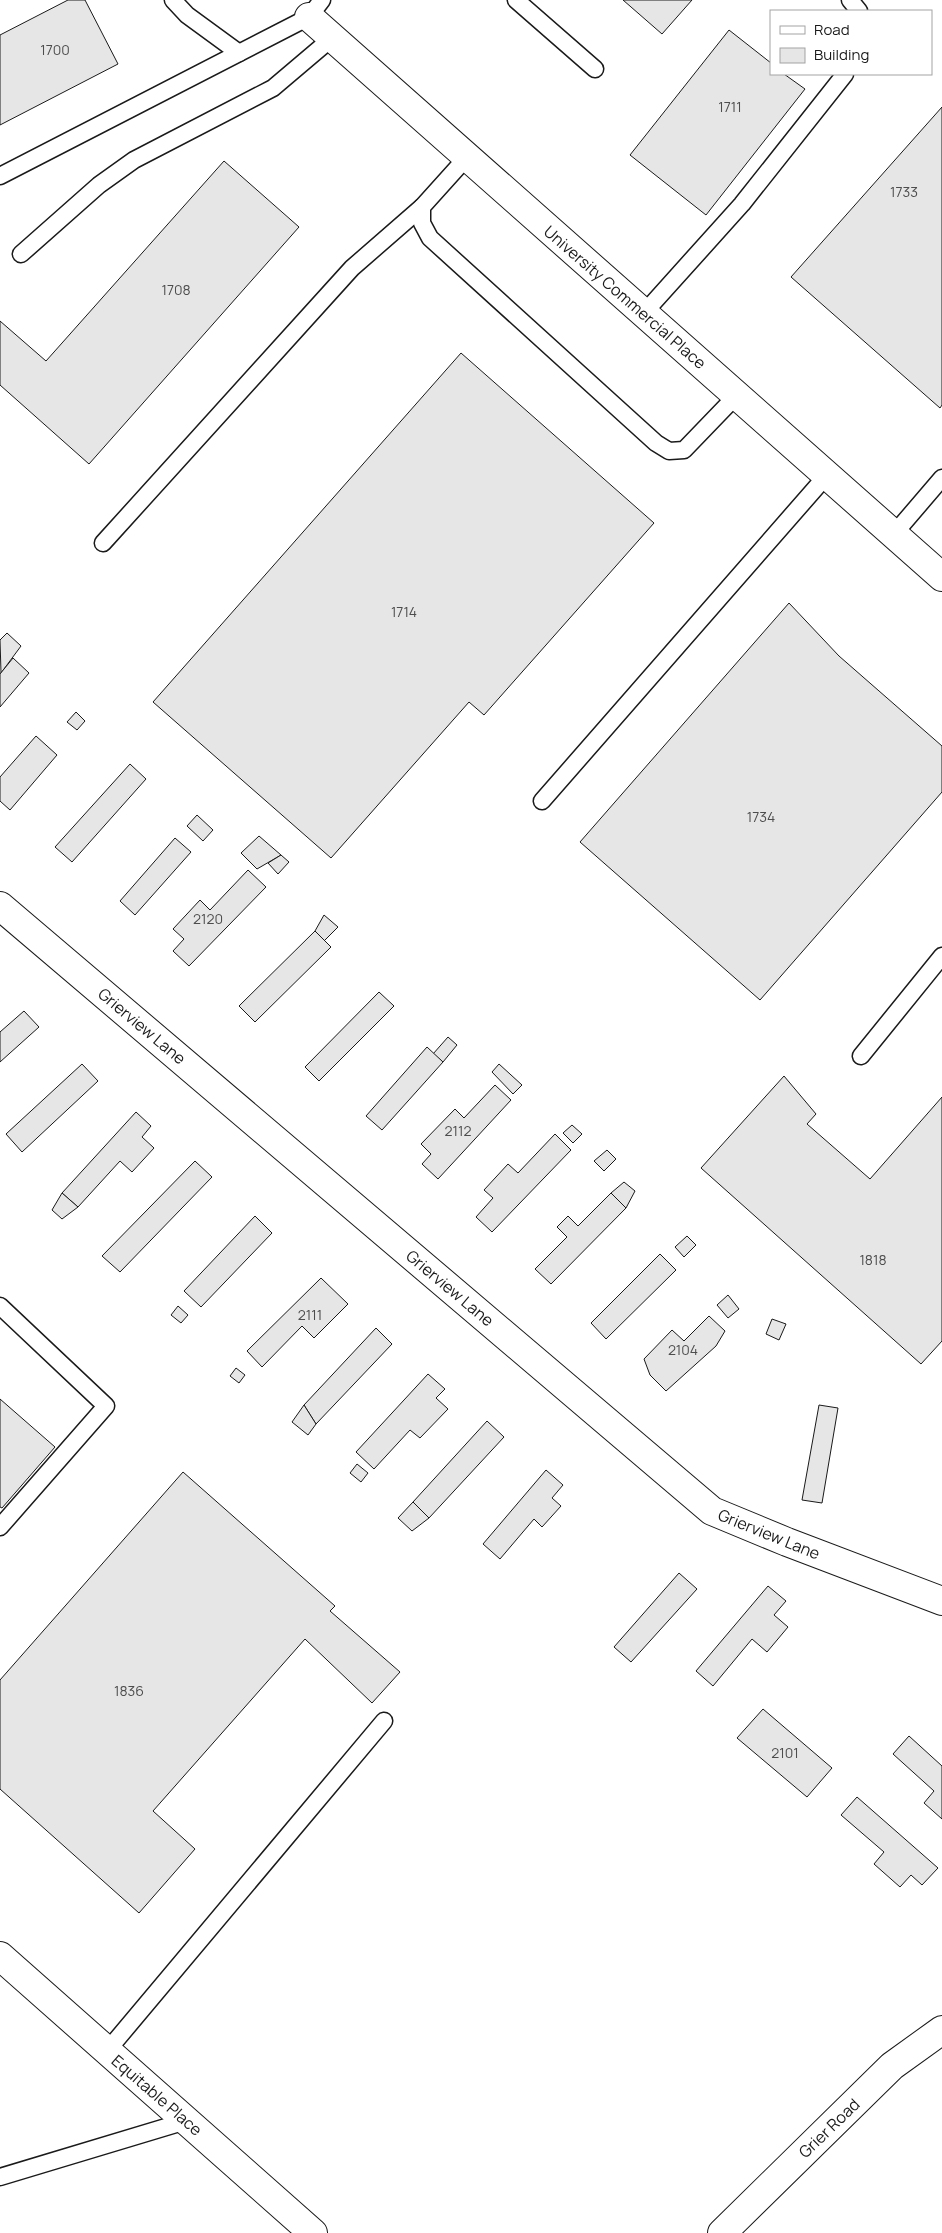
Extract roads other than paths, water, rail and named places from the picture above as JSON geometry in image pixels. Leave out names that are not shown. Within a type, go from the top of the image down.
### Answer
[{"type":"street","name":"University Commercial Place","points":[[315,8],[332,38],[942,577]]},
{"type":"street","name":"Grierview Lane","points":[[0,906],[712,1511],[787,1542],[942,1601]]},
{"type":"street","name":"Equitable Place","points":[[0,1956],[313,2233]]},
{"type":"street","name":"Grier Road","points":[[722,2233],[892,2066],[942,2030]]},
{"type":"lane","points":[[173,0],[187,16],[239,53]]},
{"type":"lane","points":[[516,0],[595,69]]},
{"type":"lane","points":[[850,0],[859,10]]},
{"type":"lane","points":[[0,176],[239,53],[315,8]]},
{"type":"lane","points":[[21,254],[99,184],[134,160],[273,88],[332,38]]},
{"type":"lane","points":[[644,314],[742,204],[844,75]]},
{"type":"lane","points":[[103,543],[352,268],[422,207],[467,157]]},
{"type":"lane","points":[[422,207],[422,223],[430,238],[656,443],[669,451],[684,450],[737,396]]},
{"type":"lane","points":[[542,801],[827,475]]},
{"type":"lane","points":[[894,534],[942,478]]},
{"type":"lane","points":[[861,1056],[942,956]]},
{"type":"lane","points":[[0,1306],[106,1406],[0,1527]]},
{"type":"lane","points":[[107,2051],[384,1721]]},
{"type":"lane","points":[[0,2177],[186,2120]]}]
